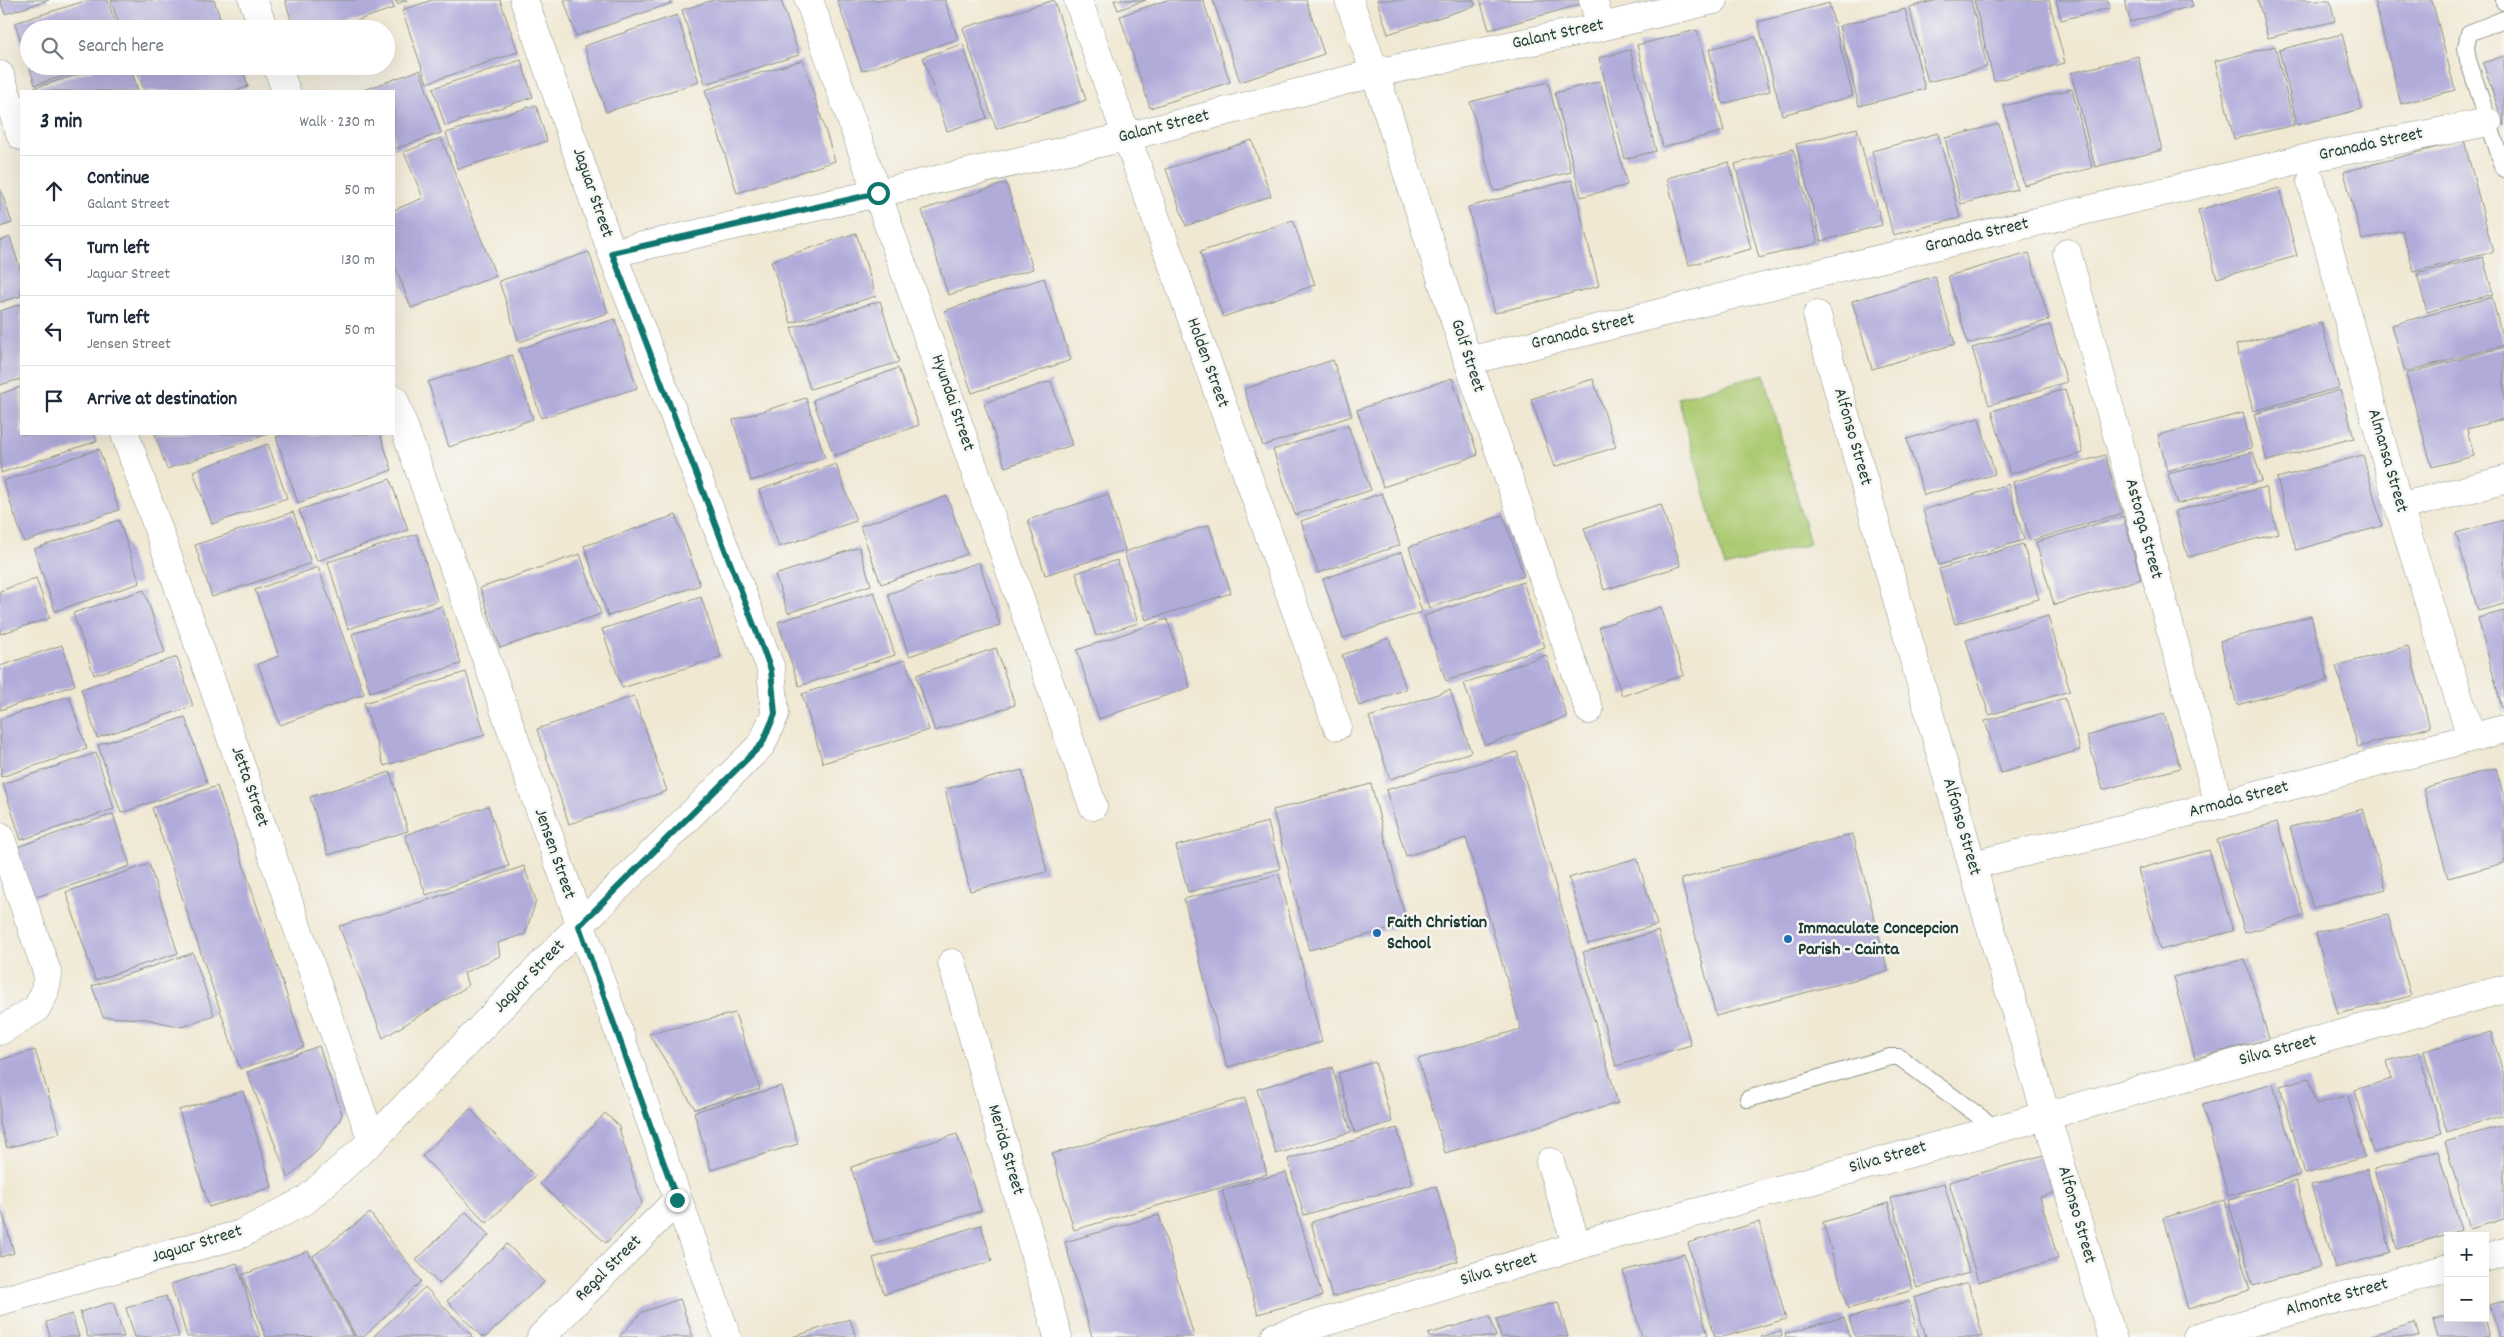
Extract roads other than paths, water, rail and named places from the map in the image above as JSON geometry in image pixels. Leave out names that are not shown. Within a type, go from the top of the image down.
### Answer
[{"type":"street","points":[[253,0],[261,20]]},
{"type":"street","name":"Jaguar Street","points":[[0,1301],[241,1234],[306,1200],[372,1141],[579,926],[762,744],[775,714],[771,670],[612,253],[524,0]]},
{"type":"street","name":"Hyundai Street","points":[[809,0],[1093,806]]},
{"type":"street","name":"Holden Street","points":[[1078,0],[1337,726]]},
{"type":"street","name":"Golf Street","points":[[1349,0],[1375,73],[1468,361],[1589,710]]},
{"type":"street","points":[[1593,0],[1601,27]]},
{"type":"street","name":"Galant Street","points":[[612,253],[1126,137],[1375,73],[1601,27],[1714,0]]},
{"type":"street","points":[[0,75],[20,133]]},
{"type":"street","points":[[280,75],[286,90]]},
{"type":"street","name":"Granada Street","points":[[1468,361],[1820,273],[2294,161],[2488,122]]},
{"type":"street","name":"Almansa Street","points":[[2311,182],[2400,507],[2471,738]]},
{"type":"street","name":"Astorga Street","points":[[2067,253],[2218,805]]},
{"type":"street","name":"Alfonso Street","points":[[1817,315],[1972,865],[2112,1337]]},
{"type":"street","name":"Jensen Street","points":[[395,402],[579,926],[727,1337]]},
{"type":"street","name":"Jetta Street","points":[[125,435],[372,1141]]},
{"type":"street","points":[[2400,507],[2504,480]]},
{"type":"street","name":"Armada Street","points":[[1972,865],[2218,805],[2504,729]]},
{"type":"street","points":[[0,836],[48,975],[44,994],[36,1009],[0,1031]]},
{"type":"street","name":"Merida Street","points":[[952,964],[1058,1337]]},
{"type":"street","name":"Silva Street","points":[[1274,1337],[1577,1246],[1995,1128],[2504,989]]},
{"type":"street","points":[[1550,1162],[1577,1246]]},
{"type":"street","name":"Regal Street","points":[[541,1337],[677,1200]]},
{"type":"street","points":[[2489,1257],[2504,1252]]},
{"type":"street","name":"Almonte Street","points":[[2197,1337],[2444,1269]]},
{"type":"lane","points":[[2504,19],[2469,33],[2467,40],[2468,60],[2504,169]]},
{"type":"lane","points":[[1748,1099],[1898,1057],[1995,1128]]},
{"type":"place","name":"Faith Christian School","points":[[1377,933]]},
{"type":"place","name":"Immaculate Concepcion Parish - Cainta","points":[[1788,939]]}]
